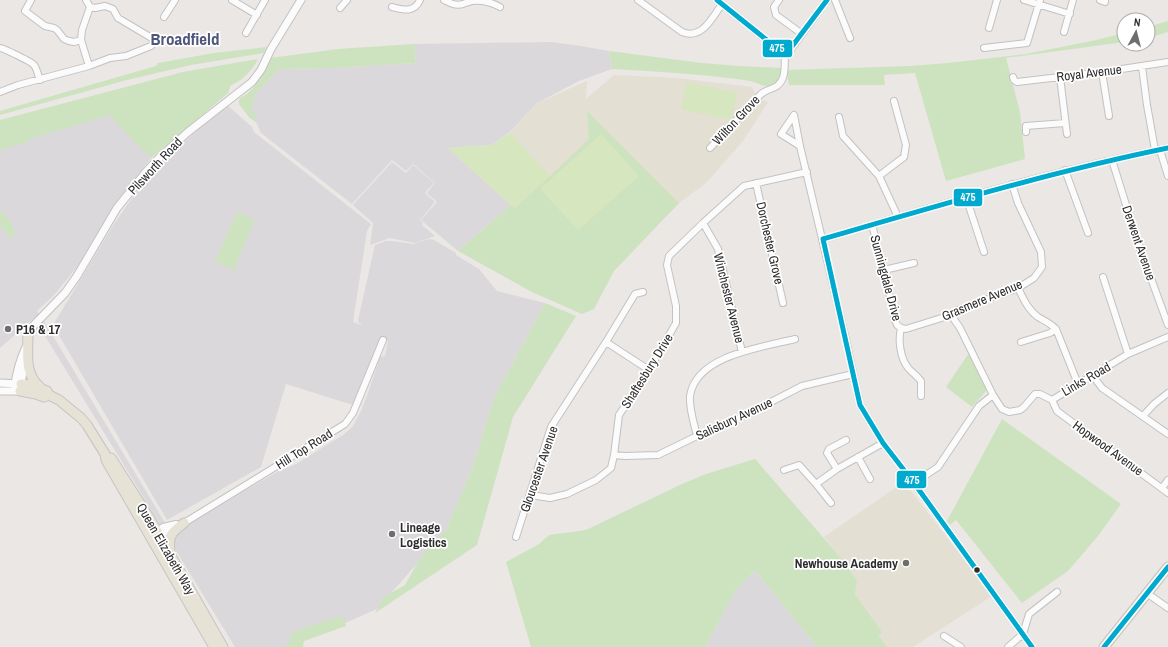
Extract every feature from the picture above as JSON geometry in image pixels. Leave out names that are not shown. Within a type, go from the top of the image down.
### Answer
[{"type":"main road","points":[[28,334],[29,370],[33,379],[46,392]]},
{"type":"main road","name":"Queen Elizabeth Way","points":[[18,387],[46,392],[84,422],[105,454],[106,460],[170,554],[223,647]]},
{"type":"main road","name":"Queen Elizabeth Way","points":[[105,454],[111,457],[150,519],[158,526],[156,534],[214,647]]},
{"type":"main road","points":[[170,554],[169,543],[172,533],[184,522]]},
{"type":"main road","points":[[1104,647],[1148,594],[1168,567]]},
{"type":"street","points":[[31,0],[25,11],[45,26],[57,30],[64,39],[74,42],[81,40]]},
{"type":"street","points":[[86,0],[90,7],[82,30],[81,40],[89,66]]},
{"type":"street","points":[[164,17],[175,0]]},
{"type":"street","points":[[232,0],[257,15]]},
{"type":"street","points":[[246,33],[265,0]]},
{"type":"street","name":"Pilsworth Road","points":[[18,387],[28,334],[34,325],[78,276],[117,208],[160,157],[188,132],[252,82],[261,70],[271,49],[301,0]]},
{"type":"street","points":[[340,8],[347,0]]},
{"type":"street","points":[[392,7],[410,9],[415,7],[420,0]]},
{"type":"street","points":[[444,0],[456,5],[464,4],[470,1],[480,1],[493,3],[500,7]]},
{"type":"street","points":[[638,0],[682,32],[689,34],[695,34],[702,31],[720,2],[786,53],[789,52],[827,0]]},
{"type":"street","points":[[779,0],[774,7],[776,15],[802,34]]},
{"type":"street","points":[[835,0],[850,38]]},
{"type":"street","points":[[989,28],[998,0]]},
{"type":"street","points":[[1024,0],[1039,2],[1070,14]]},
{"type":"street","points":[[1064,32],[1073,0]]},
{"type":"street","points":[[1100,0],[1105,2],[1106,0]]},
{"type":"street","points":[[984,48],[1027,43],[1039,2]]},
{"type":"street","points":[[0,92],[18,85],[89,66],[110,58],[126,56],[151,46],[156,40],[118,18],[113,9],[105,6],[95,8],[90,7]]},
{"type":"street","points":[[0,48],[4,48],[22,59],[31,62],[34,65],[40,80]]},
{"type":"street","name":"Wilton Grove","points":[[710,148],[760,95],[766,90],[777,86],[784,76],[786,53]]},
{"type":"street","name":"Royal Avenue","points":[[1013,76],[1014,80],[1017,82],[1142,67],[1168,62]]},
{"type":"street","points":[[1142,67],[1147,105],[1157,150],[1168,176]]},
{"type":"street","points":[[1102,72],[1109,116]]},
{"type":"street","points":[[1060,77],[1067,134]]},
{"type":"street","points":[[879,176],[904,157],[906,145],[894,100]]},
{"type":"street","points":[[800,146],[781,134],[794,115],[860,406],[884,443],[1032,647]]},
{"type":"street","points":[[839,117],[843,136],[879,176],[898,217]]},
{"type":"street","points":[[1026,132],[1026,126],[1065,123]]},
{"type":"street","points":[[823,239],[1065,170],[1168,148]]},
{"type":"street","name":"Derwent Avenue","points":[[1112,160],[1137,240],[1168,325]]},
{"type":"street","points":[[1065,170],[1088,233]]},
{"type":"street","name":"Shaftesbury Drive","points":[[531,495],[550,498],[567,494],[596,480],[611,468],[619,416],[649,370],[676,323],[676,306],[667,265],[669,256],[744,186],[806,172]]},
{"type":"street","name":"Dorchester Grove","points":[[756,183],[783,303]]},
{"type":"street","name":"Grasmere Avenue","points":[[901,328],[906,329],[951,315],[958,310],[1018,288],[1034,278],[1042,267],[1041,252],[1018,203],[1012,184]]},
{"type":"street","points":[[966,197],[984,252]]},
{"type":"street","name":"Winchester Avenue","points":[[703,223],[718,249],[742,352]]},
{"type":"street","name":"Sunningdale Drive","points":[[872,225],[895,320],[897,325],[901,328],[899,339],[905,362],[908,368],[919,379]]},
{"type":"street","points":[[884,270],[914,264]]},
{"type":"street","points":[[1103,277],[1128,354]]},
{"type":"street","points":[[1018,288],[1032,312],[1056,329],[1078,384]]},
{"type":"street","name":"Gloucester Avenue","points":[[516,537],[531,495],[551,427],[635,294],[643,292]]},
{"type":"street","points":[[914,483],[938,467],[979,406],[994,395],[960,328],[951,315]]},
{"type":"street","points":[[1021,342],[1050,333],[1056,329]]},
{"type":"street","name":"Links Road","points":[[994,395],[1002,409],[1009,412],[1022,409],[1035,394],[1040,394],[1052,400],[1128,354],[1168,337]]},
{"type":"street","points":[[697,436],[690,405],[690,397],[694,384],[700,374],[710,366],[742,352],[796,339]]},
{"type":"street","name":"Hill Top Road","points":[[156,534],[184,522],[345,424],[353,413],[383,340]]},
{"type":"street","points":[[606,342],[649,370]]},
{"type":"street","name":"Salisbury Avenue","points":[[614,455],[658,455],[697,436],[738,419],[802,386],[853,374]]},
{"type":"street","points":[[1093,376],[1102,388],[1168,434]]},
{"type":"street","points":[[921,396],[921,381],[919,379],[926,377]]},
{"type":"street","points":[[0,383],[18,387]]},
{"type":"street","points":[[0,391],[18,387]]},
{"type":"street","points":[[1143,416],[1154,404],[1168,393]]},
{"type":"street","name":"Hopwood Avenue","points":[[1052,400],[1057,411],[1168,493]]},
{"type":"street","points":[[837,469],[827,453],[829,449],[846,440]]},
{"type":"street","points":[[816,484],[837,469],[884,443]]},
{"type":"street","points":[[858,457],[870,479]]},
{"type":"street","points":[[784,470],[799,465],[831,503]]},
{"type":"street","points":[[1162,488],[1168,480]]},
{"type":"street","name":"Hill Top Road","points":[[156,534],[184,522]]},
{"type":"street","points":[[1008,647],[1023,634],[1029,614],[1057,592]]},
{"type":"street","points":[[1148,594],[1168,608]]},
{"type":"street","points":[[944,636],[961,647]]},
{"type":"shaded area","points":[[551,42],[609,51],[612,69],[579,81],[537,103],[510,132],[492,145],[448,148],[511,205],[458,251],[421,220],[437,202],[427,193],[435,183],[413,164],[406,171],[392,160],[352,204],[261,133],[256,122],[250,118],[239,104],[254,96],[279,69],[334,68],[416,63],[414,44]]},
{"type":"shaded area","points":[[614,75],[677,78],[752,87],[756,96],[761,100],[768,102],[743,141],[706,183],[679,203],[614,271],[514,208],[448,148],[492,145],[510,133],[537,103],[587,81],[586,99]]},
{"type":"shaded area","points":[[230,86],[228,93],[152,157],[115,205],[78,266],[54,295],[37,311],[171,533],[277,472],[296,464],[343,435],[353,426],[361,411],[380,357],[385,356],[388,341],[385,337],[356,406],[286,384],[261,467],[167,520],[53,325],[114,224],[144,182],[168,157],[227,105],[252,127],[254,132],[371,224],[367,231],[353,322],[363,326],[358,320],[375,245],[386,241],[413,244],[429,239],[434,240],[479,269],[497,291],[545,303],[494,398],[472,469],[445,532],[377,609],[304,641],[294,647],[235,647],[34,318],[0,348],[0,139],[203,90]]},
{"type":"shaded area","points":[[392,162],[406,173],[413,165],[434,183],[425,193],[435,202],[420,220],[423,223],[422,225],[435,236],[415,243],[390,238],[370,245],[373,223],[353,205]]},
{"type":"shaded area","name":"Newhouse Academy","points":[[904,482],[992,596],[913,647],[887,647],[879,636],[882,632],[855,594],[856,581],[841,558],[824,537]]},
{"type":"shaded area","points":[[755,570],[817,647],[705,647],[736,590]]},
{"type":"green space","points":[[1168,21],[1168,32],[1156,36],[1156,25]]},
{"type":"green space","points":[[1116,35],[1116,43],[1006,58],[1020,112],[1025,159],[946,181],[915,73],[884,75],[885,85],[789,85],[787,75],[787,70],[909,66],[948,63],[1026,54]]},
{"type":"green space","points":[[414,44],[416,63],[334,68],[279,69],[254,96],[254,106],[251,106],[251,111],[254,111],[256,122],[250,118],[239,104],[240,98],[248,93],[258,81],[270,58],[338,49]]},
{"type":"green space","points":[[266,47],[264,53],[191,65],[127,80],[0,115],[0,111],[156,66],[158,63],[214,53]]},
{"type":"green space","points":[[609,51],[702,63],[782,68],[782,71],[778,82],[767,86],[722,77],[612,69]]},
{"type":"green space","points":[[258,59],[247,75],[230,86],[228,93],[152,157],[143,151],[107,113],[107,116],[30,139],[23,144],[0,150],[0,120],[183,72]]},
{"type":"green space","points":[[687,82],[737,93],[731,120],[681,109]]},
{"type":"green space","points":[[587,111],[679,203],[614,271],[594,309],[582,314],[532,292],[458,251],[511,205],[515,208],[589,139]]},
{"type":"green space","points":[[510,133],[550,176],[514,208],[448,148],[492,145]]},
{"type":"green space","points":[[601,134],[639,176],[578,230],[540,189]]},
{"type":"green space","points":[[0,210],[13,227],[14,235],[12,239],[0,226]]},
{"type":"green space","points":[[237,212],[255,220],[235,267],[237,271],[215,262]]},
{"type":"green space","points":[[545,303],[576,316],[513,417],[477,545],[375,613],[384,597],[405,585],[419,560],[434,541],[445,532],[472,469],[494,398]]},
{"type":"green space","points":[[969,353],[987,388],[972,407],[946,387]]},
{"type":"green space","points":[[1002,419],[1121,504],[1098,536],[1068,571],[1022,603],[956,520],[950,525],[947,521]]},
{"type":"green space","points":[[755,459],[841,558],[857,581],[855,594],[882,632],[879,636],[887,647],[817,647],[755,570],[736,590],[705,647],[531,647],[506,562],[539,544],[549,535],[586,530],[682,484],[706,474]]},
{"type":"green space","points":[[344,616],[346,626],[304,641],[303,647],[284,647],[291,641],[289,635],[330,619]]},
{"type":"transit line","name":"475","points":[[717,0],[783,53],[787,53],[827,0]]},
{"type":"transit line","name":"475","points":[[1032,647],[914,483],[883,443],[860,405],[823,239],[1037,179],[1124,157],[1168,148]]},
{"type":"transit line","name":"475","points":[[1104,647],[1168,567]]},
{"type":"place","name":"P16 & 17","points":[[8,329]]},
{"type":"place","name":"Lineage Logistics","points":[[392,534]]},
{"type":"place","name":"Newhouse Academy","points":[[906,563]]},
{"type":"district","name":"Broadfield","points":[[185,38]]}]
